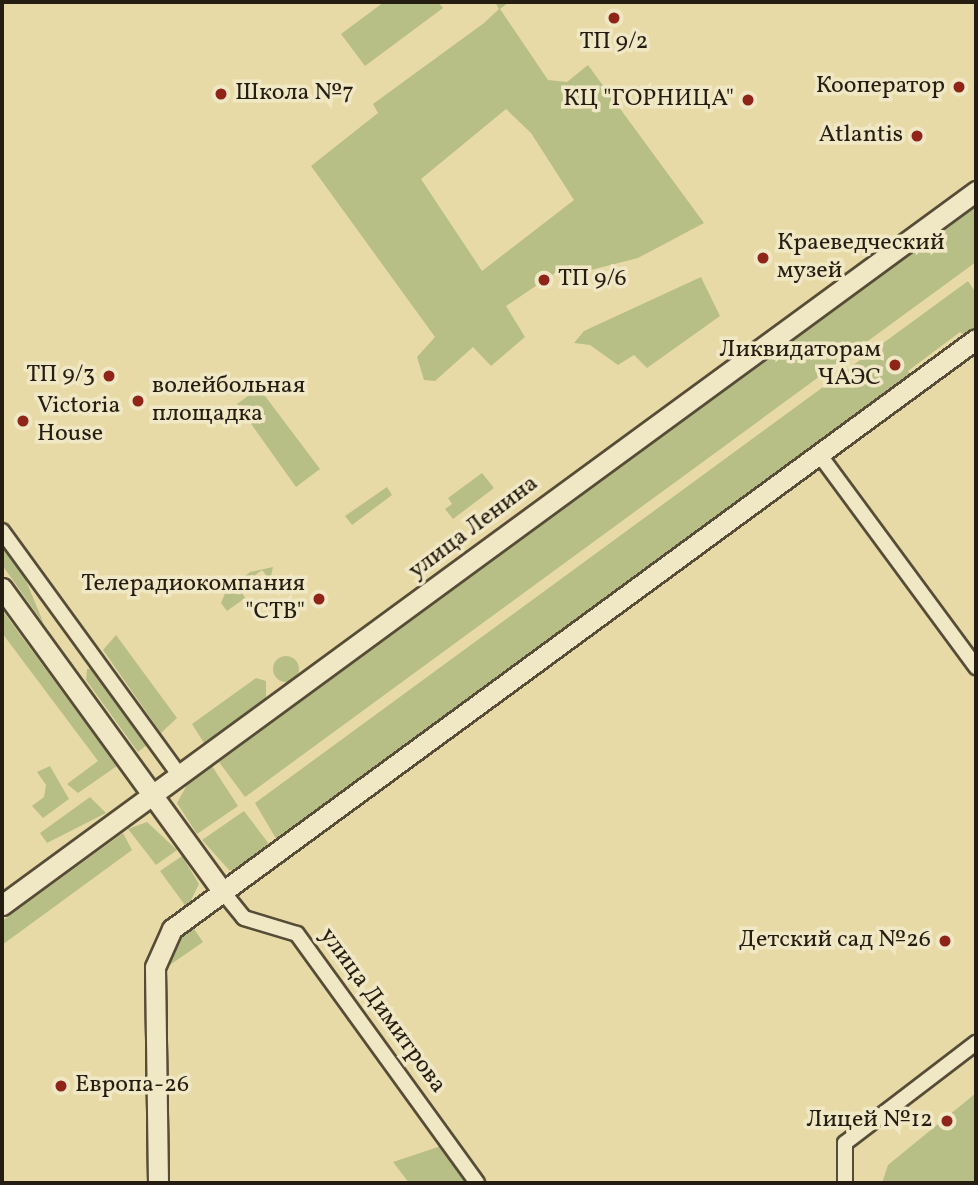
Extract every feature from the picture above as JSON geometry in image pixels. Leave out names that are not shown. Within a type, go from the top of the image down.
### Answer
[{"type":"main road","name":"улица Ленина","points":[[2,905],[976,191]]},
{"type":"main road","points":[[158,1183],[155,967],[172,929],[976,339]]},
{"type":"main road","points":[[2,588],[223,892]]},
{"type":"street","points":[[818,454],[976,667]]},
{"type":"street","points":[[2,531],[179,775]]},
{"type":"street","name":"улица Димитрова","points":[[223,892],[244,918],[297,934],[477,1183]]},
{"type":"street","points":[[845,1183],[845,1143],[976,1043]]},
{"type":"green space","points":[[384,2],[438,2],[443,8],[365,66],[341,34]]},
{"type":"green space","points":[[495,2],[509,2],[500,9],[548,80],[567,82],[588,65],[704,223],[638,258],[567,276],[561,269],[506,306],[525,337],[491,366],[473,347],[435,381],[424,380],[417,357],[435,337],[311,166],[378,113],[373,104],[484,23],[499,9]],"holes":[[[506,109],[531,133],[574,200],[482,271],[421,179]]]},
{"type":"green space","points":[[976,206],[976,262],[245,797],[219,762]]},
{"type":"green space","points":[[701,277],[720,316],[647,368],[634,355],[618,365],[590,345],[574,343],[584,331]]},
{"type":"green space","points":[[968,281],[976,293],[976,331],[967,338],[960,332],[908,371],[913,378],[278,842],[255,803]]},
{"type":"green space","points":[[259,388],[320,469],[296,487],[237,404]]},
{"type":"green space","points":[[482,473],[494,488],[453,519],[445,509],[452,504],[448,498]]},
{"type":"green space","points":[[387,487],[392,495],[352,525],[345,516]]},
{"type":"green space","points":[[2,540],[22,571],[44,624],[2,565]]},
{"type":"green space","points":[[273,567],[270,580],[262,570],[239,587],[245,598],[227,611],[221,603],[226,591],[250,572]]},
{"type":"green space","points":[[2,610],[117,766],[78,793],[67,784],[98,761],[2,633]]},
{"type":"green space","points":[[116,635],[177,718],[161,733],[103,650]]},
{"type":"green space","points":[[286,656],[296,659],[299,669],[296,679],[286,682],[276,679],[273,669],[276,659]]},
{"type":"green space","points":[[87,669],[96,669],[148,744],[138,752],[86,680]]},
{"type":"green space","points":[[256,678],[266,681],[266,698],[204,743],[192,724]]},
{"type":"green space","points":[[50,766],[69,799],[43,818],[32,806],[44,797],[46,785],[37,772]]},
{"type":"green space","points":[[212,766],[238,806],[197,834],[177,803],[187,785]]},
{"type":"green space","points":[[90,797],[106,813],[47,843],[40,833]]},
{"type":"green space","points":[[244,811],[272,848],[230,871],[202,840]]},
{"type":"green space","points":[[147,822],[177,850],[156,865],[128,829]]},
{"type":"green space","points":[[123,833],[132,850],[2,945],[2,921]]},
{"type":"green space","points":[[182,856],[199,884],[187,908],[160,871]]},
{"type":"green space","points":[[192,926],[203,942],[167,967],[175,941]]},
{"type":"green space","name":"Лицей №12","points":[[976,1093],[976,1183],[882,1183],[888,1165]]},
{"type":"green space","points":[[441,1146],[470,1183],[409,1183],[393,1162]]},
{"type":"place","name":"ТП 9/2","points":[[614,18]]},
{"type":"place","name":"Кооператор","points":[[959,87]]},
{"type":"place","name":"Школа №7","points":[[221,94]]},
{"type":"place","name":"КЦ \"ГОРНИЦА\"","points":[[748,100]]},
{"type":"place","name":"Atlantis","points":[[917,136]]},
{"type":"place","name":"Краеведческий музей","points":[[763,258]]},
{"type":"place","name":"ТП 9/6","points":[[544,280]]},
{"type":"place","name":"Ликвидаторам ЧАЭС","points":[[895,365]]},
{"type":"place","name":"ТП 9/3","points":[[109,376]]},
{"type":"place","name":"волейбольная площадка","points":[[138,401]]},
{"type":"place","name":"Victoria House","points":[[23,421]]},
{"type":"place","name":"Телерадиокомпания \"СТВ\"","points":[[319,599]]},
{"type":"place","name":"Детский сад №26","points":[[945,941]]},
{"type":"place","name":"Европа-26","points":[[61,1086]]},
{"type":"place","name":"Лицей №12","points":[[947,1121]]}]
